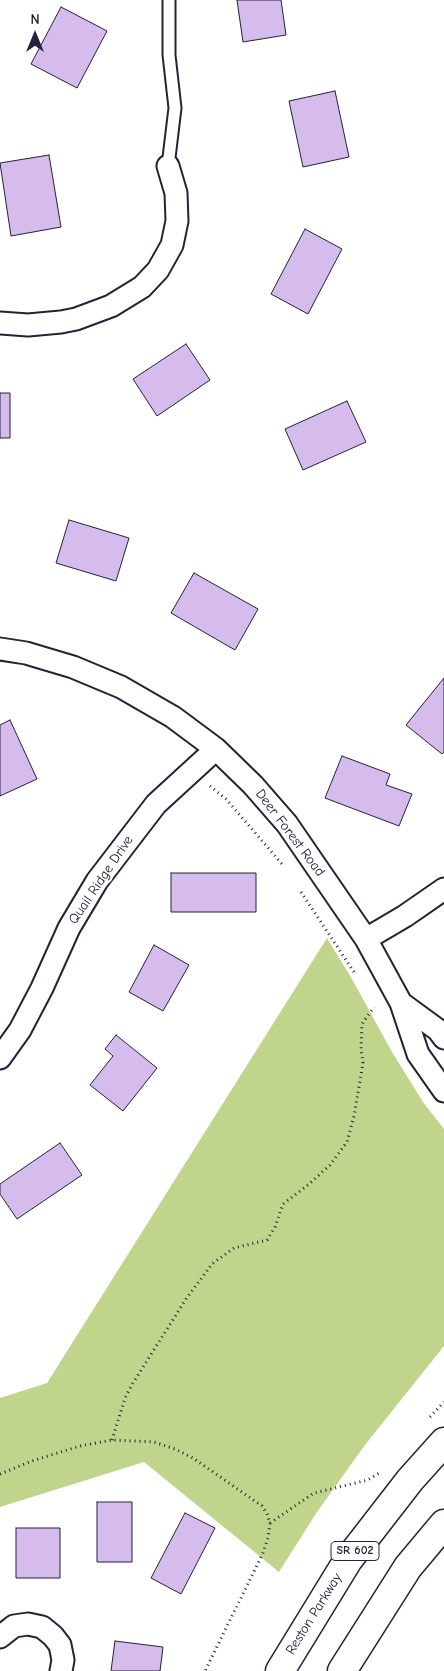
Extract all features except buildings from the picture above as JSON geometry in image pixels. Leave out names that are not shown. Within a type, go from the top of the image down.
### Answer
[{"type":"main road","name":"Reston Parkway","points":[[280,1671],[348,1560],[404,1488],[434,1433]]},
{"type":"main road","points":[[342,1671],[408,1567],[444,1524]]},
{"type":"street","points":[[0,323],[28,325],[76,319],[111,306],[142,287],[158,270],[172,244],[177,221],[176,193],[168,166]]},
{"type":"street","name":"Deer Forest Road","points":[[0,649],[26,653],[73,667],[121,686],[173,717],[216,749],[254,785],[287,824],[366,939],[401,1003],[418,1054],[444,1092]]},
{"type":"street","name":"Quail Ridge Drive","points":[[0,1058],[20,1030],[42,988],[69,928],[97,881],[156,804],[216,749]]},
{"type":"street","points":[[366,939],[405,916],[444,889]]},
{"type":"street","name":"Deer Forest Road","points":[[401,1003],[438,1030],[444,1038]]},
{"type":"street","points":[[0,1637],[14,1626],[28,1624],[42,1627],[54,1636],[60,1645],[63,1660],[61,1671]]},
{"type":"lane","points":[[168,166],[174,108],[169,55],[169,0]]},
{"type":"path","points":[[192,772],[226,799],[283,864]]},
{"type":"path","points":[[300,889],[356,974]]},
{"type":"path","points":[[112,1440],[129,1390],[186,1299],[212,1264],[234,1248],[267,1240],[275,1227],[283,1204],[330,1165],[347,1142],[354,1116],[363,1063],[361,1050],[362,1024],[374,1007],[379,1015]]},
{"type":"path","points":[[434,1433],[444,1402]]},
{"type":"path","points":[[0,1474],[80,1446],[112,1440],[154,1442],[175,1448],[193,1458],[262,1506],[270,1523],[268,1538],[205,1671]]},
{"type":"path","points":[[270,1523],[314,1493],[368,1480],[384,1469]]},
{"type":"green space","points":[[327,938],[392,1052],[423,1102],[444,1129],[444,1346],[365,1445],[317,1512],[279,1572],[144,1462],[0,1507],[0,1398],[47,1383]]}]
